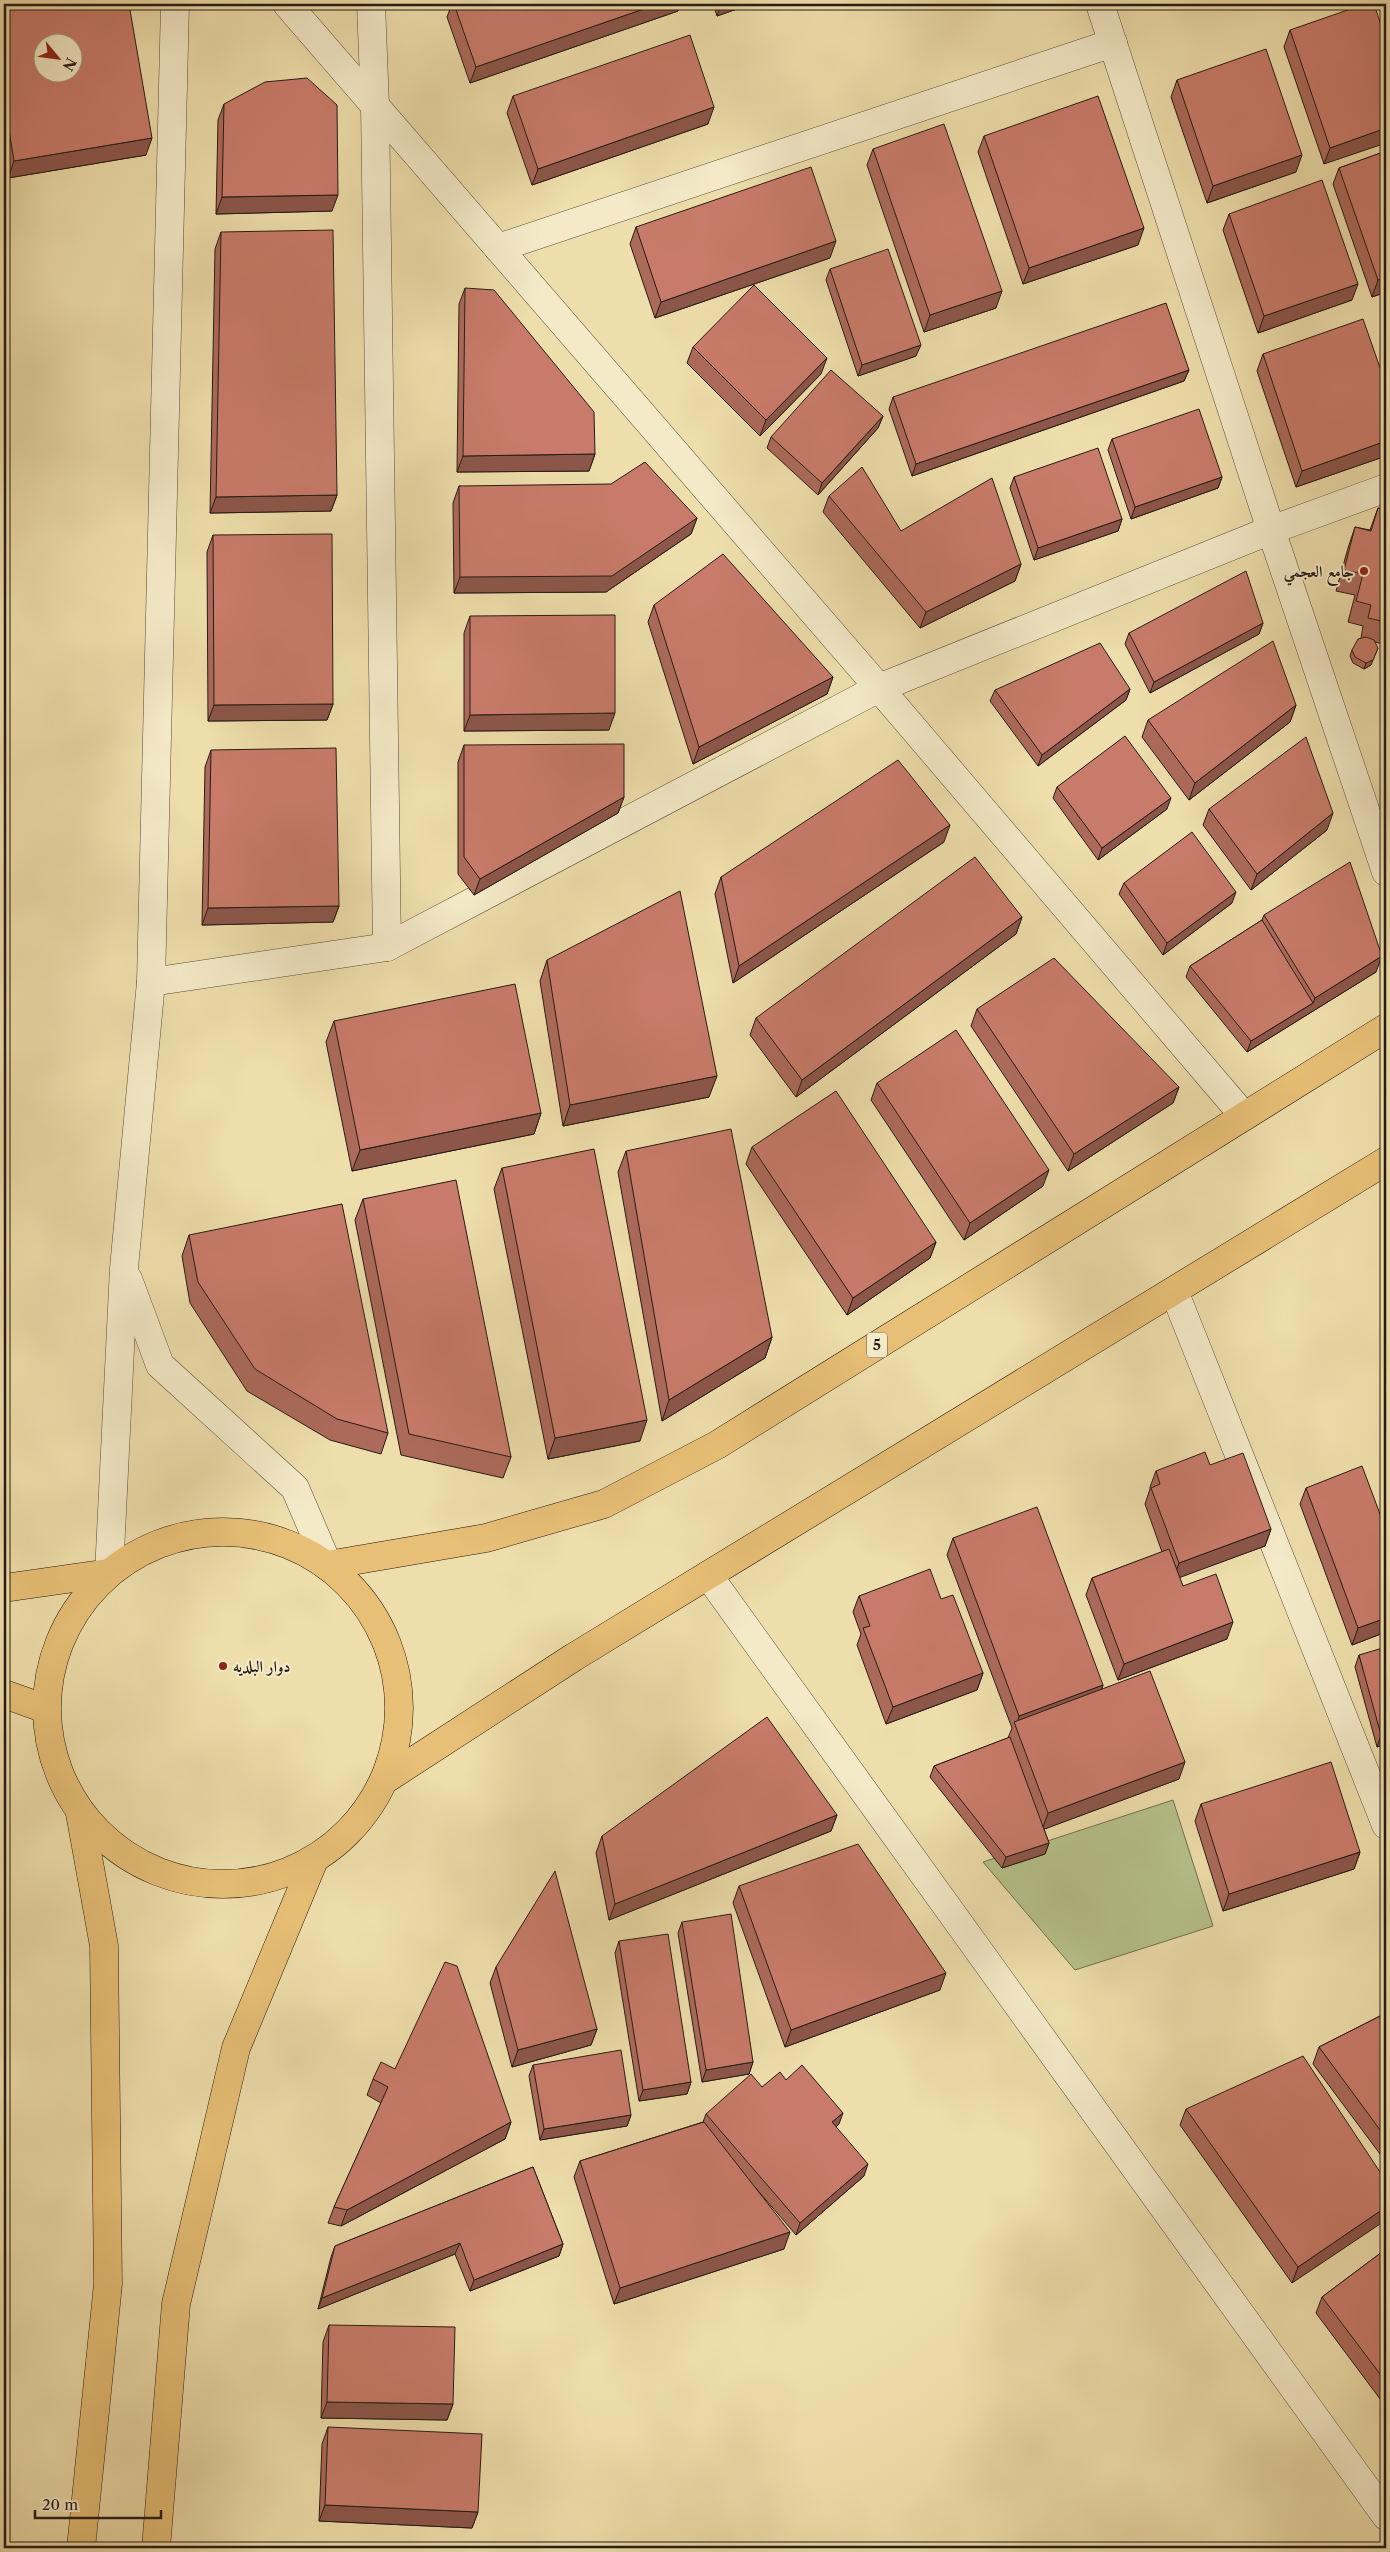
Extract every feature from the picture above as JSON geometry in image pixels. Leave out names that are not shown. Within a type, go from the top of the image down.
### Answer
[{"type":"main road","name":"5","points":[[328,1565],[486,1538],[604,1504],[717,1445],[1386,1028]]},
{"type":"main road","points":[[386,1779],[574,1656],[1386,1161]]},
{"type":"main road","points":[[80,1813],[127,1858],[187,1882],[253,1883],[314,1860],[356,1826],[386,1779],[399,1721],[394,1662],[369,1608],[328,1565],[275,1539],[217,1532],[159,1543],[109,1573],[76,1612],[54,1659],[46,1709],[55,1763],[80,1813],[104,1946],[108,2284],[81,2548]]},
{"type":"main road","points":[[4,1588],[109,1573]]},
{"type":"main road","points":[[4,1694],[46,1709]]},
{"type":"main road","points":[[156,2548],[176,2304],[236,2048],[314,1860]]},
{"type":"street","points":[[109,1573],[124,1268],[152,982],[175,4]]},
{"type":"street","points":[[287,4],[879,688],[1244,1116]]},
{"type":"street","points":[[371,4],[375,105],[387,947]]},
{"type":"street","points":[[1100,4],[1271,530],[1386,872]]},
{"type":"street","points":[[498,248],[1113,43]]},
{"type":"street","points":[[152,982],[387,947],[879,688],[1271,530],[1386,488]]},
{"type":"street","points":[[124,1268],[160,1365],[295,1488],[328,1565]]},
{"type":"street","points":[[1174,1291],[1386,1825]]},
{"type":"street","points":[[708,1575],[1386,2516]]},
{"type":"green space","points":[[1173,1800],[1213,1926],[1075,1970],[983,1862]]},
{"type":"building","points":[[4,4],[129,4],[152,138],[14,161],[4,99]]},
{"type":"building","points":[[454,4],[658,4],[476,67]]},
{"type":"building","points":[[1365,4],[1374,4],[1386,40],[1386,128],[1330,148],[1290,30]]},
{"type":"building","points":[[690,35],[714,107],[538,169],[513,96]]},
{"type":"building","points":[[1266,49],[1302,155],[1213,186],[1177,80]]},
{"type":"building","points":[[307,78],[337,105],[338,195],[222,197],[224,104],[265,82]]},
{"type":"building","points":[[1098,96],[1144,228],[1029,268],[984,136]]},
{"type":"building","points":[[944,124],[1002,291],[930,315],[873,149]]},
{"type":"building","points":[[1386,151],[1386,277],[1378,280],[1339,168]]},
{"type":"building","points":[[811,167],[836,241],[661,302],[636,227]]},
{"type":"building","points":[[1322,180],[1358,284],[1264,316],[1229,214]]},
{"type":"building","points":[[333,230],[337,495],[216,497],[221,232]]},
{"type":"building","points":[[888,249],[921,345],[862,365],[830,269]]},
{"type":"building","points":[[754,285],[827,358],[766,420],[693,347]]},
{"type":"building","points":[[465,288],[494,290],[594,412],[595,454],[463,456]]},
{"type":"building","points":[[1166,303],[1189,370],[916,464],[893,397]]},
{"type":"building","points":[[1363,319],[1386,385],[1386,441],[1302,471],[1263,354]]},
{"type":"building","points":[[831,370],[883,416],[822,483],[771,437]]},
{"type":"building","points":[[1199,409],[1222,477],[1135,507],[1112,439]]},
{"type":"building","points":[[1098,448],[1122,519],[1038,548],[1014,477]]},
{"type":"building","points":[[645,462],[697,518],[612,576],[460,577],[459,486],[611,484]]},
{"type":"building","points":[[862,467],[901,531],[992,478],[1021,564],[926,612],[829,496]]},
{"type":"building","name":"جامع العجمي","points":[[1378,508],[1386,510],[1386,622],[1368,618],[1371,605],[1356,601],[1363,574],[1344,570],[1355,527],[1371,531]]},
{"type":"building","points":[[332,534],[333,704],[214,705],[213,535]]},
{"type":"building","points":[[723,554],[833,677],[699,747],[654,605]]},
{"type":"building","points":[[1246,571],[1263,623],[1154,682],[1129,633]]},
{"type":"building","points":[[615,615],[615,713],[470,715],[470,616]]},
{"type":"building","points":[[1366,637],[1374,640],[1378,648],[1373,660],[1366,663],[1355,657],[1352,650],[1358,639]]},
{"type":"building","points":[[1273,641],[1296,705],[1195,783],[1148,720]]},
{"type":"building","points":[[1100,643],[1130,689],[1042,755],[995,690]]},
{"type":"building","points":[[1125,736],[1171,798],[1102,848],[1057,787]]},
{"type":"building","points":[[1306,737],[1333,813],[1257,874],[1209,809]]},
{"type":"building","points":[[624,744],[624,797],[480,879],[464,857],[464,745]]},
{"type":"building","points":[[336,748],[339,906],[208,908],[211,750]]},
{"type":"building","points":[[898,760],[950,825],[739,966],[721,877]]},
{"type":"building","points":[[1192,832],[1236,892],[1167,943],[1124,883]]},
{"type":"building","points":[[975,857],[1022,917],[802,1080],[756,1018]]},
{"type":"building","points":[[1350,862],[1382,956],[1315,998],[1264,915]]},
{"type":"building","points":[[680,891],[717,1076],[570,1105],[547,960]]},
{"type":"building","points":[[1262,920],[1313,1003],[1251,1041],[1190,966]]},
{"type":"building","points":[[1054,958],[1179,1087],[1074,1154],[977,1009]]},
{"type":"building","points":[[515,984],[541,1113],[360,1150],[334,1021]]},
{"type":"building","points":[[956,1030],[1049,1170],[970,1223],[877,1083]]},
{"type":"building","points":[[836,1091],[936,1242],[853,1298],[752,1147]]},
{"type":"building","points":[[731,1129],[772,1337],[669,1400],[626,1151]]},
{"type":"building","points":[[594,1149],[647,1420],[555,1438],[502,1168]]},
{"type":"building","points":[[456,1180],[511,1457],[409,1434],[363,1199]]},
{"type":"building","points":[[342,1204],[388,1433],[337,1419],[255,1369],[198,1282],[189,1235]]},
{"type":"building","points":[[1205,1452],[1210,1465],[1243,1453],[1271,1529],[1179,1563],[1151,1488],[1160,1484],[1156,1471]]},
{"type":"building","points":[[1362,1466],[1386,1530],[1386,1618],[1358,1628],[1306,1488]]},
{"type":"building","points":[[1037,1507],[1103,1685],[1019,1716],[953,1538]]},
{"type":"building","points":[[1169,1549],[1183,1586],[1216,1574],[1233,1622],[1124,1664],[1092,1578]]},
{"type":"building","points":[[930,1569],[941,1599],[953,1595],[983,1673],[893,1707],[863,1628],[870,1626],[859,1596]]},
{"type":"building","points":[[1386,1647],[1386,1734],[1381,1735],[1359,1655]]},
{"type":"building","points":[[1150,1671],[1185,1762],[1048,1813],[1014,1722]]},
{"type":"building","points":[[767,1717],[837,1815],[615,1904],[602,1836]]},
{"type":"building","points":[[1010,1737],[1049,1843],[1006,1857],[934,1766]]},
{"type":"building","points":[[1331,1762],[1360,1852],[1229,1894],[1201,1804]]},
{"type":"building","points":[[858,1844],[946,1973],[791,2030],[739,1886]]},
{"type":"building","points":[[555,1871],[597,2029],[518,2050],[496,1967]]},
{"type":"building","points":[[731,1914],[753,2062],[706,2070],[682,1922]]},
{"type":"building","points":[[668,1934],[691,2082],[643,2090],[619,1941]]},
{"type":"building","points":[[445,1962],[457,1966],[511,2122],[347,2210],[334,2207],[388,2087],[373,2079],[381,2062],[395,2069]]},
{"type":"building","points":[[1386,2013],[1386,2138],[1319,2047]]},
{"type":"building","points":[[621,2050],[631,2115],[544,2129],[533,2065]]},
{"type":"building","points":[[1303,2056],[1386,2181],[1386,2207],[1298,2267],[1186,2109]]},
{"type":"building","points":[[802,2065],[843,2113],[832,2122],[868,2164],[800,2223],[706,2114],[751,2074],[762,2087],[780,2072],[786,2080]]},
{"type":"building","points":[[704,2122],[790,2232],[620,2288],[580,2161]]},
{"type":"building","points":[[533,2167],[563,2244],[474,2280],[460,2243],[322,2298],[335,2246]]},
{"type":"building","points":[[1386,2249],[1386,2382],[1322,2297]]},
{"type":"building","points":[[329,2325],[455,2327],[453,2404],[327,2402]]},
{"type":"building","points":[[328,2427],[482,2434],[478,2512],[325,2505]]},
{"type":"place","name":"جامع العجمي","points":[[1364,571]]},
{"type":"place","name":"دوار البلديه","points":[[223,1666]]}]
